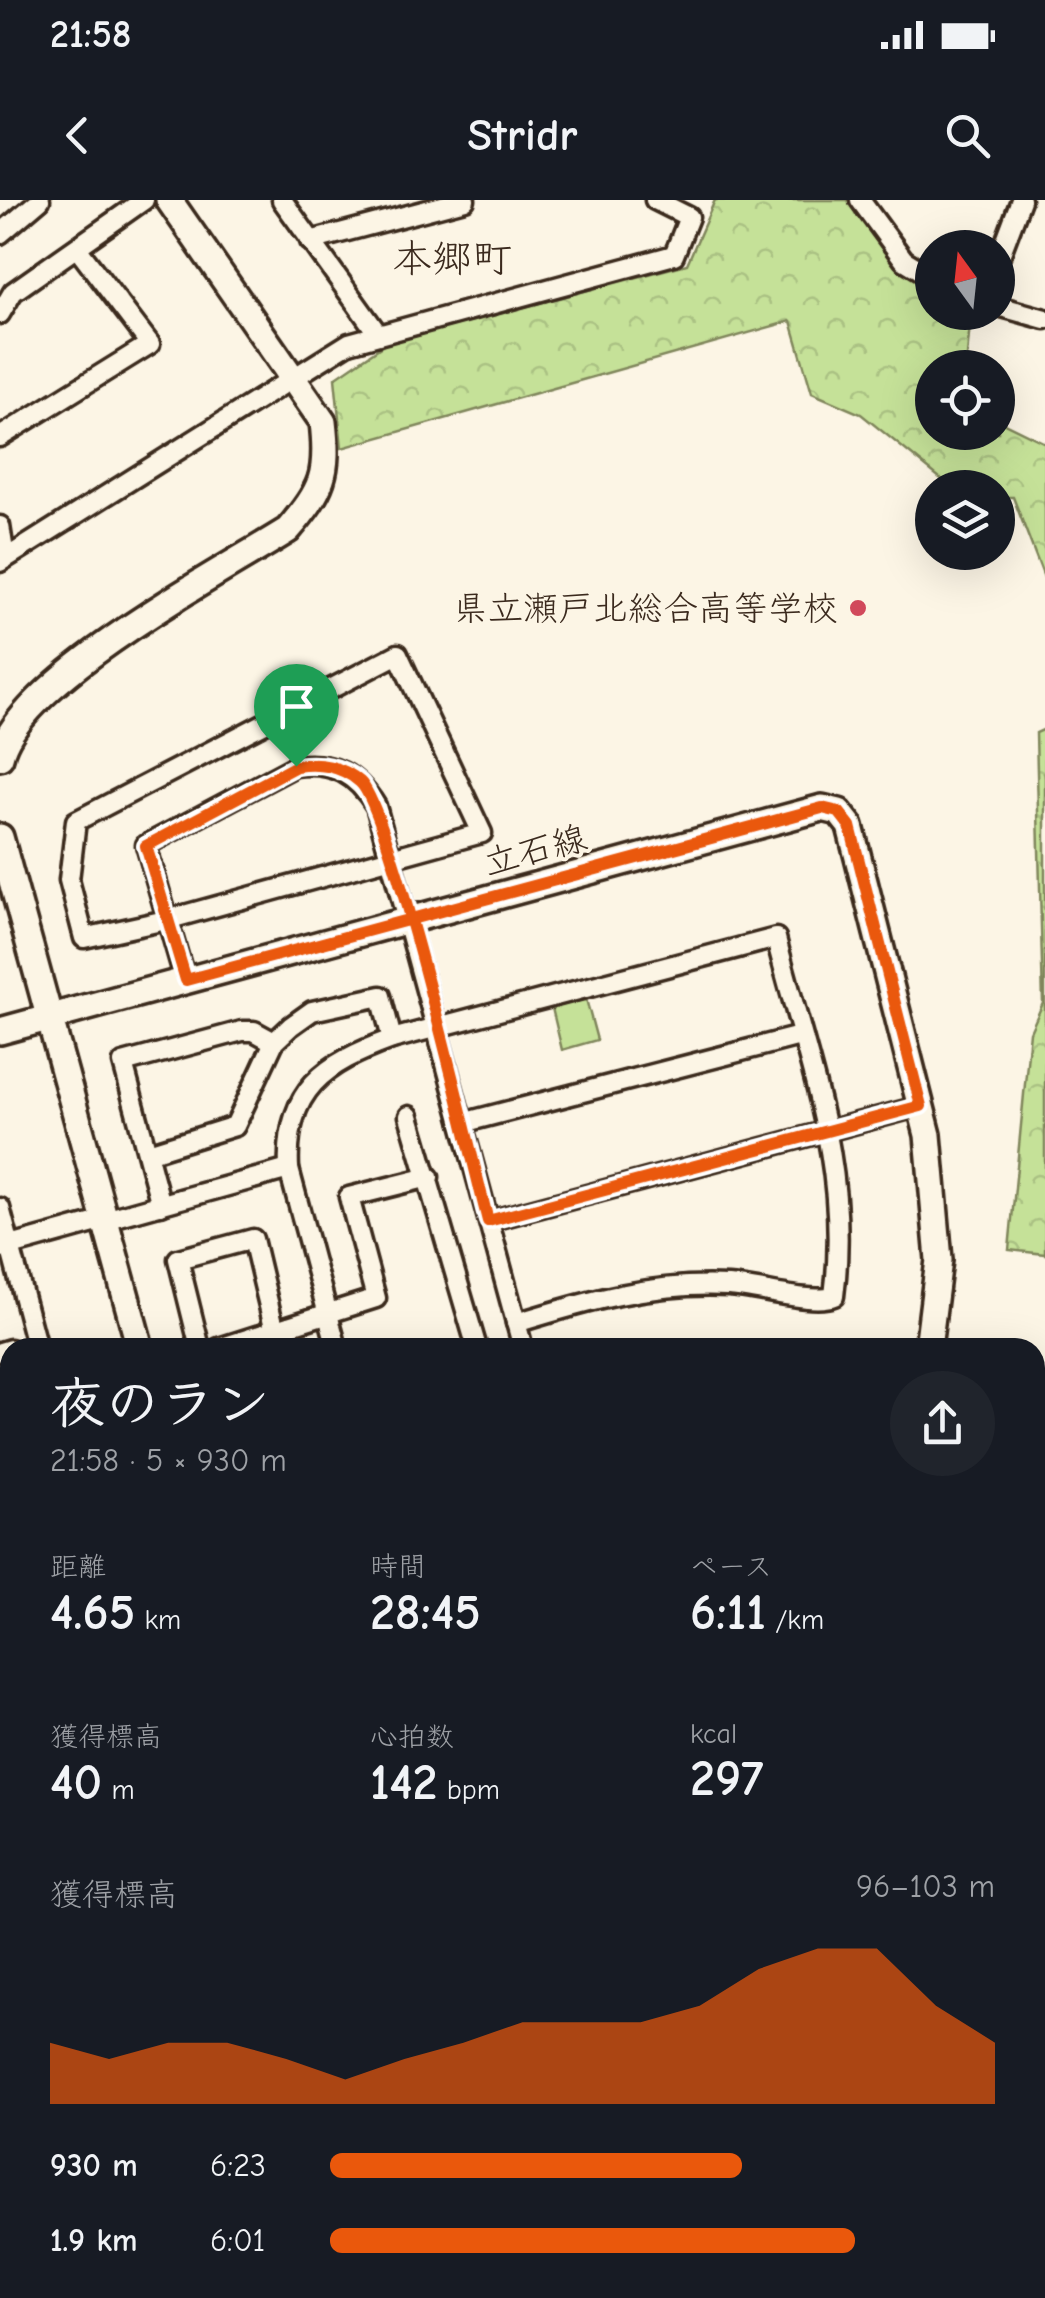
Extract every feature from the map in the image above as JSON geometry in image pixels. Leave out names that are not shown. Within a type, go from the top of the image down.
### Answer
[{"type":"street","points":[[0,234],[40,200]]},
{"type":"street","points":[[0,314],[13,292],[144,200]]},
{"type":"street","points":[[0,757],[18,720],[52,685],[288,530],[316,497],[328,464],[323,422],[296,378],[168,200]]},
{"type":"street","points":[[282,200],[378,334]]},
{"type":"street","points":[[310,241],[464,200]]},
{"type":"street","points":[[0,526],[3,560],[349,343],[674,255],[689,217],[655,200]]},
{"type":"street","points":[[860,200],[904,260],[915,267]]},
{"type":"street","points":[[1010,230],[1021,200]]},
{"type":"street","points":[[0,438],[150,344],[77,248]]},
{"type":"street","points":[[1015,311],[1045,320]]},
{"type":"street","points":[[398,654],[482,834],[390,857],[166,920],[84,938],[69,880],[76,821],[398,654]]},
{"type":"street","points":[[186,980],[146,846],[296,766],[316,763],[340,769],[362,783],[376,806],[520,1338]]},
{"type":"street","name":"立石線","points":[[0,1031],[831,810],[850,826],[921,1106],[939,1260],[929,1338]]},
{"type":"street","points":[[0,837],[137,1338]]},
{"type":"street","points":[[334,1338],[289,1170],[288,1144],[294,1116],[308,1086],[342,1057],[392,1039],[776,938],[837,1175],[841,1242],[832,1299],[728,1286],[667,1287],[606,1295],[516,1323]]},
{"type":"street","points":[[148,1153],[235,1126],[274,1042],[312,1011],[381,996],[392,1039]]},
{"type":"street","points":[[161,1204],[124,1063],[242,1031],[274,1042]]},
{"type":"street","points":[[462,1123],[800,1036]]},
{"type":"street","points":[[488,1221],[921,1106]]},
{"type":"street","points":[[410,1116],[474,1338]]},
{"type":"street","points":[[5,1248],[289,1170]]},
{"type":"street","points":[[245,1338],[376,1298],[382,1292],[350,1197],[429,1177]]},
{"type":"street","points":[[0,1208],[5,1248],[34,1338]]},
{"type":"street","points":[[198,1338],[178,1259],[253,1239],[274,1327]]},
{"type":"green space","points":[[715,200],[860,200],[904,260],[915,267],[915,330],[969,330],[968,350],[915,350],[915,450],[1015,450],[1015,428],[1045,443],[1045,580],[1015,502],[1015,470],[930,470],[861,414],[812,393],[791,321],[342,448],[335,378],[385,344],[687,264]]},
{"type":"green space","points":[[1045,729],[1045,1254],[1009,1250],[1030,1032],[1043,1003],[1036,733]]},
{"type":"green space","points":[[586,999],[597,1040],[562,1050],[552,1008]]},
{"type":"place","name":"県立瀬戸北総合高等学校","points":[[858,608]]},
{"type":"district","name":"本郷町","points":[[452,258]]},
{"type":"route","points":[[296,766],[146,846],[186,980],[408,920],[822,808],[839,812],[850,826],[921,1106],[488,1221],[408,920],[376,806],[362,783],[340,769],[316,763],[296,766]]}]
